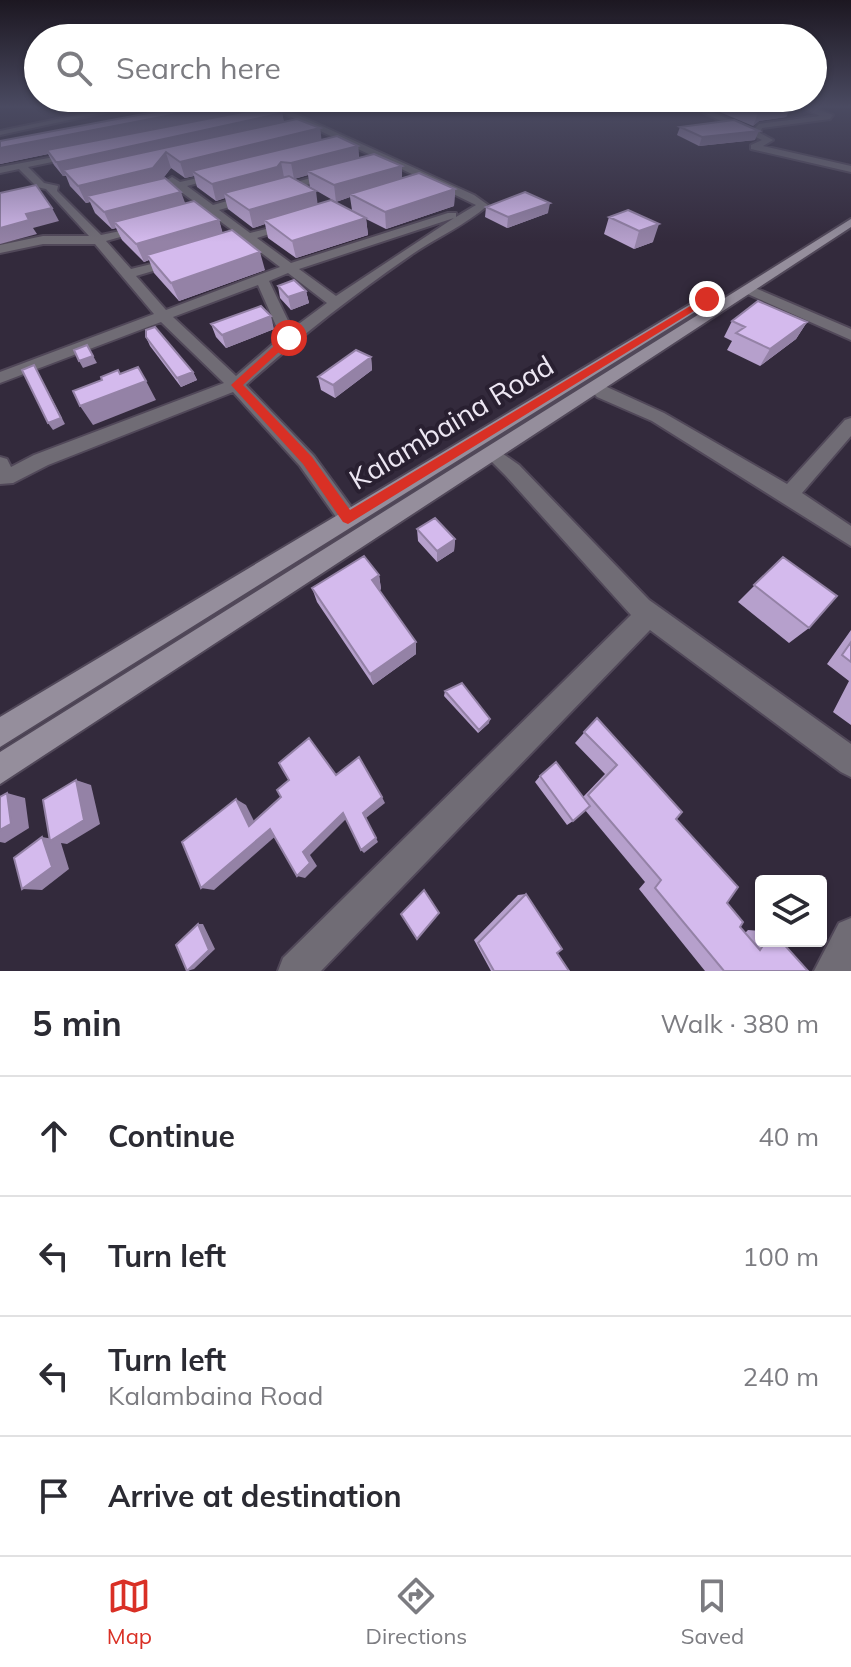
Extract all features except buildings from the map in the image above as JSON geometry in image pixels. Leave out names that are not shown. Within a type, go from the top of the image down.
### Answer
[{"type":"main road","name":"Kalambaina Road","points":[[0,733],[851,211]]},
{"type":"main road","points":[[0,769],[851,222]]},
{"type":"street","points":[[370,151],[483,205]]},
{"type":"street","points":[[773,151],[851,169]]},
{"type":"street","points":[[10,168],[92,152]]},
{"type":"street","points":[[0,157],[10,168],[82,210],[96,240],[126,275],[307,461],[348,518]]},
{"type":"street","points":[[168,221],[298,189],[388,159]]},
{"type":"street","points":[[159,171],[336,303]]},
{"type":"street","points":[[134,197],[231,172]]},
{"type":"street","points":[[281,179],[298,189]]},
{"type":"street","points":[[418,184],[431,179]]},
{"type":"street","points":[[0,378],[378,233],[483,205]]},
{"type":"street","points":[[0,464],[6,478],[41,460],[236,385],[289,338],[336,303],[407,252],[483,205]]},
{"type":"street","points":[[208,250],[307,219]]},
{"type":"street","points":[[0,251],[43,240],[96,240],[154,225]]},
{"type":"street","points":[[378,233],[407,252]]},
{"type":"street","points":[[126,275],[195,254]]},
{"type":"street","points":[[262,280],[289,338]]},
{"type":"street","points":[[748,289],[851,335]]},
{"type":"street","points":[[596,387],[658,417],[789,495],[851,537]]},
{"type":"street","points":[[789,495],[851,424]]},
{"type":"street","points":[[492,453],[512,470],[640,608],[851,762]]},
{"type":"street","points":[[296,971],[645,618],[640,608]]},
{"type":"street","points":[[832,971],[851,935]]},
{"type":"route","points":[[289,338],[236,385],[307,461],[348,518],[707,299]]}]
